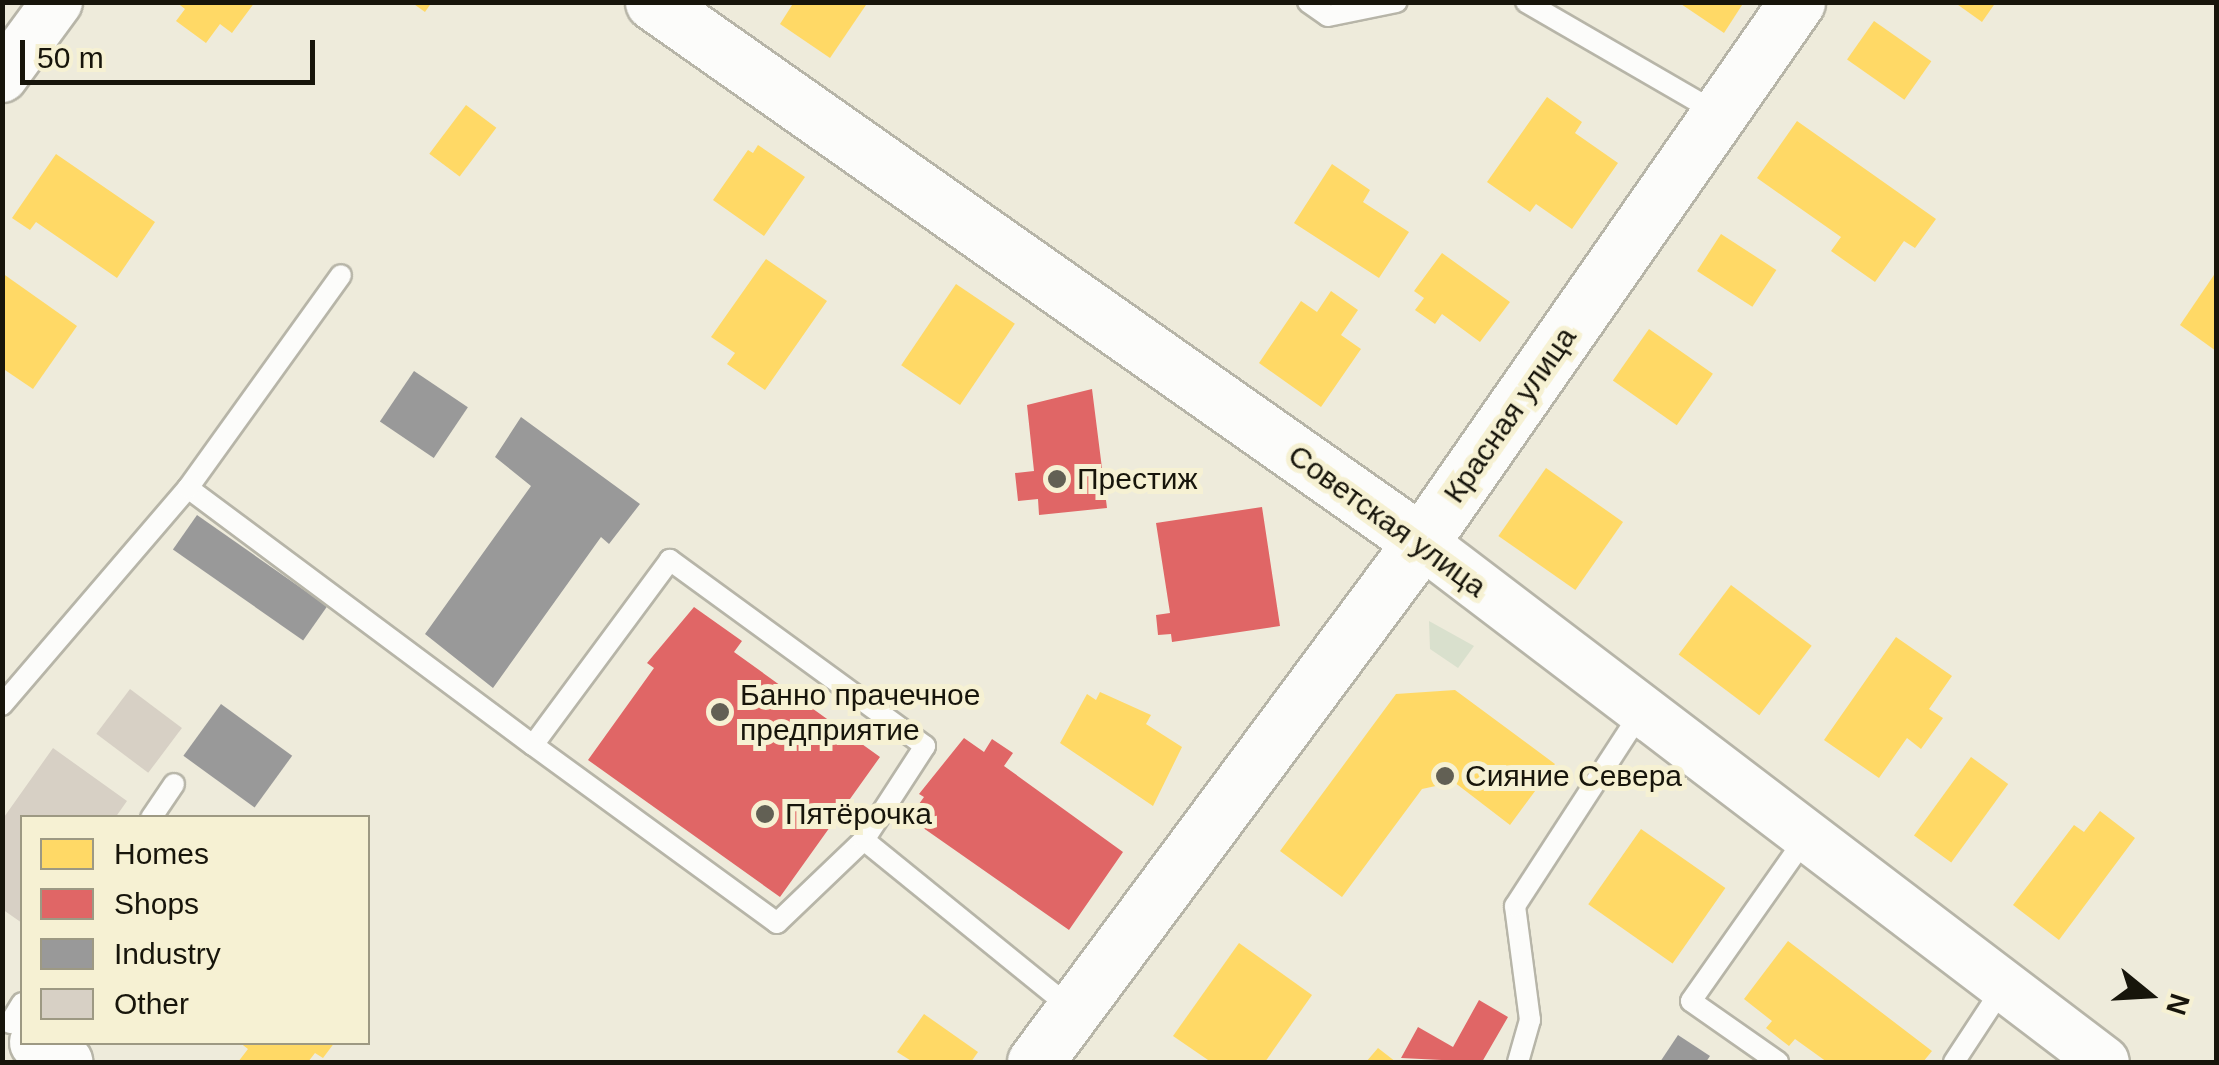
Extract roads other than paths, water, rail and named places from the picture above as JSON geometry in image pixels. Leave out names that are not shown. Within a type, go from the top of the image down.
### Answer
[{"type":"main road","name":"Советская улица","points":[[653,2],[1422,542]]},
{"type":"main road","name":"Красная улица","points":[[1035,1062],[1422,542],[1797,2]]},
{"type":"main road","points":[[44,1045],[65,1062]]},
{"type":"street","points":[[2,76],[57,2]]},
{"type":"street","name":"Советская улица","points":[[1422,542],[1805,839],[2104,1062]]},
{"type":"lane","points":[[1308,2],[1328,16],[1396,2]]},
{"type":"lane","points":[[1526,2],[1718,113]]},
{"type":"lane","points":[[2,705],[188,488],[341,276]]},
{"type":"lane","points":[[188,488],[533,745],[777,923],[864,840],[925,746],[670,560],[533,745]]},
{"type":"lane","points":[[1518,1062],[1530,1020],[1515,906],[1642,712]]},
{"type":"lane","points":[[152,815],[174,784]]},
{"type":"lane","points":[[1778,1062],[1691,1001],[1805,839]]},
{"type":"lane","points":[[864,840],[1074,1011]]},
{"type":"lane","points":[[1954,1062],[2002,989]]},
{"type":"place","name":"Престиж","points":[[1057,479]]},
{"type":"place","name":"Банно прачечное предприятие","points":[[720,712]]},
{"type":"place","name":"Сияние Севера","points":[[1445,776]]},
{"type":"place","name":"Пятёрочка","points":[[765,814]]}]
